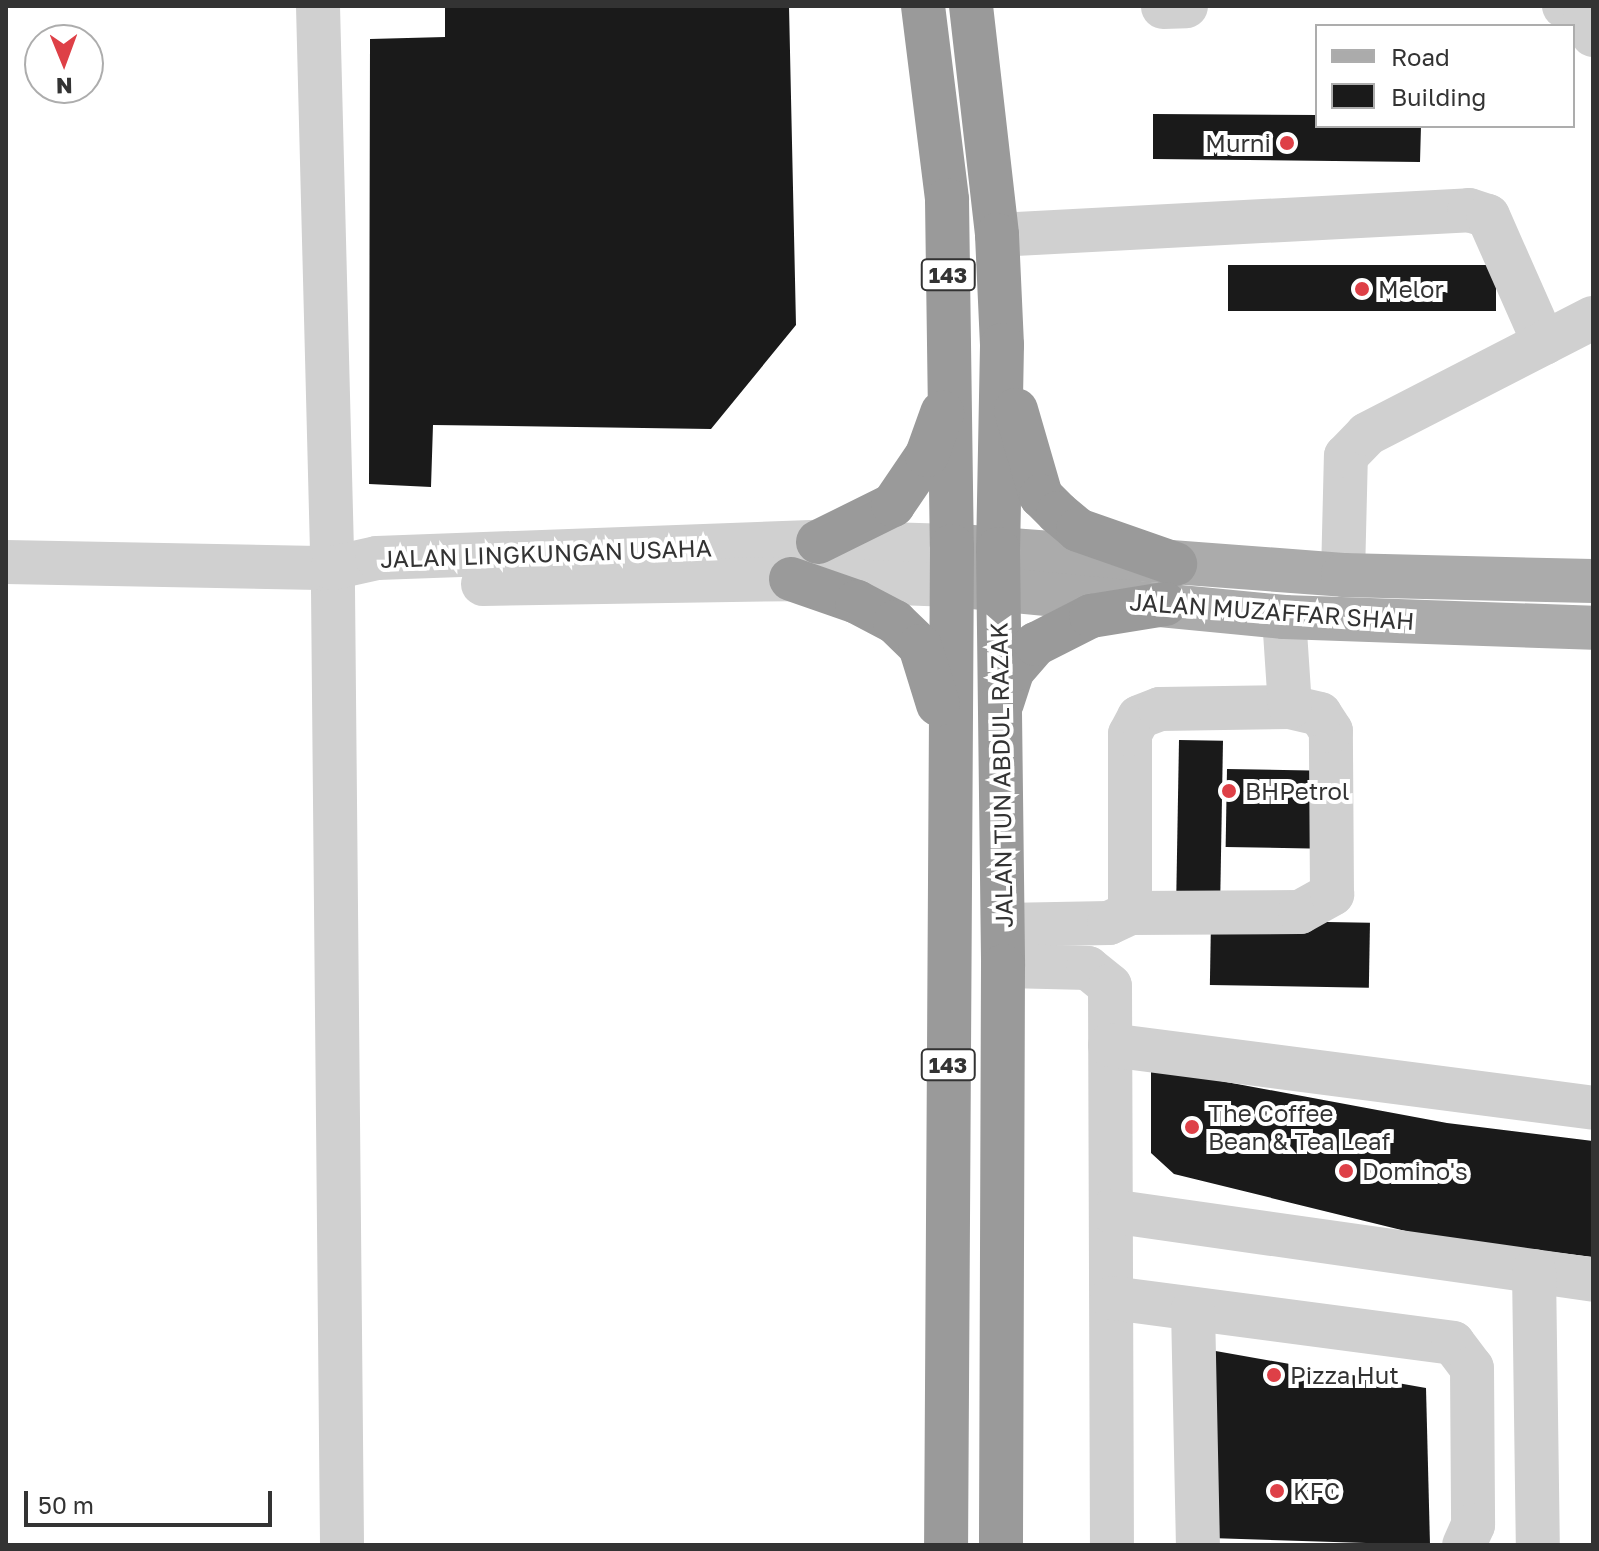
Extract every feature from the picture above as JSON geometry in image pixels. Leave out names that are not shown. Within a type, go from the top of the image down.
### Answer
[{"type":"highway","name":"JALAN TUN ABDUL RAZAK","points":[[923,6],[947,200],[950,386],[952,565],[946,1545]]},
{"type":"highway","name":"JALAN TUN ABDUL RAZAK","points":[[971,6],[997,235],[1002,345],[998,569],[1003,945],[1001,1545]]},
{"type":"highway","points":[[1002,345],[1025,453],[1041,496],[1078,530],[1170,584]]},
{"type":"highway","points":[[818,542],[868,521],[893,505],[912,483],[934,441],[950,386]]},
{"type":"highway","points":[[791,579],[857,602],[895,622],[920,646],[938,704],[950,794]]},
{"type":"highway","points":[[998,713],[1013,670],[1036,644],[1091,616],[1170,584]]},
{"type":"main road","name":"JALAN MUZAFFAR SHAH","points":[[952,565],[1170,584],[1343,575],[1593,581]]},
{"type":"main road","name":"JALAN MUZAFFAR SHAH","points":[[1170,584],[1284,617],[1593,628]]},
{"type":"street","points":[[318,6],[332,568],[342,1545]]},
{"type":"street","points":[[1163,7],[1186,6]]},
{"type":"street","points":[[1564,6],[1585,20],[1593,35]]},
{"type":"street","points":[[997,235],[1469,210],[1488,216],[1544,343]]},
{"type":"street","points":[[1343,575],[1346,456],[1367,434],[1593,318]]},
{"type":"street","name":"JALAN LINGKUNGAN USAHA","points":[[332,568],[377,558],[818,542],[952,565]]},
{"type":"street","points":[[6,562],[332,568]]},
{"type":"street","name":"JALAN LINGKUNGAN USAHA","points":[[332,568],[382,585],[791,579],[952,565]]},
{"type":"street","points":[[1284,617],[1290,707]]},
{"type":"street","points":[[1003,945],[1120,918],[1300,912],[1332,894],[1331,731],[1320,714],[1290,707],[1160,709],[1139,717],[1130,734],[1120,918],[1110,986],[1112,1545]]},
{"type":"street","points":[[1003,945],[1088,968],[1110,986]]},
{"type":"street","points":[[1110,1045],[1593,1108]]},
{"type":"street","points":[[1111,1211],[1593,1280]]},
{"type":"street","points":[[1534,1271],[1538,1545]]},
{"type":"street","points":[[1112,1298],[1453,1343],[1465,1353],[1472,1368],[1473,1525],[1464,1545]]},
{"type":"street","points":[[1193,1309],[1198,1545]]},
{"type":"building","points":[[445,6],[789,6],[796,325],[711,429],[433,425],[431,487],[369,484],[370,39],[445,37]]},
{"type":"building","name":"Murni","points":[[1153,114],[1315,115],[1315,128],[1421,128],[1420,162],[1153,159]]},
{"type":"building","name":"Melor","points":[[1228,265],[1496,265],[1496,311],[1228,311]]},
{"type":"building","points":[[1179,740],[1223,741],[1220,896],[1176,895]]},
{"type":"building","points":[[1227,769],[1324,771],[1323,849],[1226,847]]},
{"type":"building","points":[[1211,920],[1370,923],[1369,988],[1210,985]]},
{"type":"building","points":[[1151,1068],[1447,1123],[1593,1141],[1593,1257],[1430,1237],[1174,1174],[1151,1153]]},
{"type":"building","points":[[1210,1350],[1426,1388],[1430,1545],[1210,1538]]},
{"type":"place","name":"Murni","points":[[1287,143]]},
{"type":"place","name":"Melor","points":[[1362,289]]},
{"type":"place","name":"BHPetrol","points":[[1229,791]]},
{"type":"place","name":"The Coffee Bean & Tea Leaf","points":[[1192,1127]]},
{"type":"place","name":"Domino's","points":[[1346,1171]]},
{"type":"place","name":"Pizza Hut","points":[[1274,1375]]},
{"type":"place","name":"KFC","points":[[1277,1491]]}]
